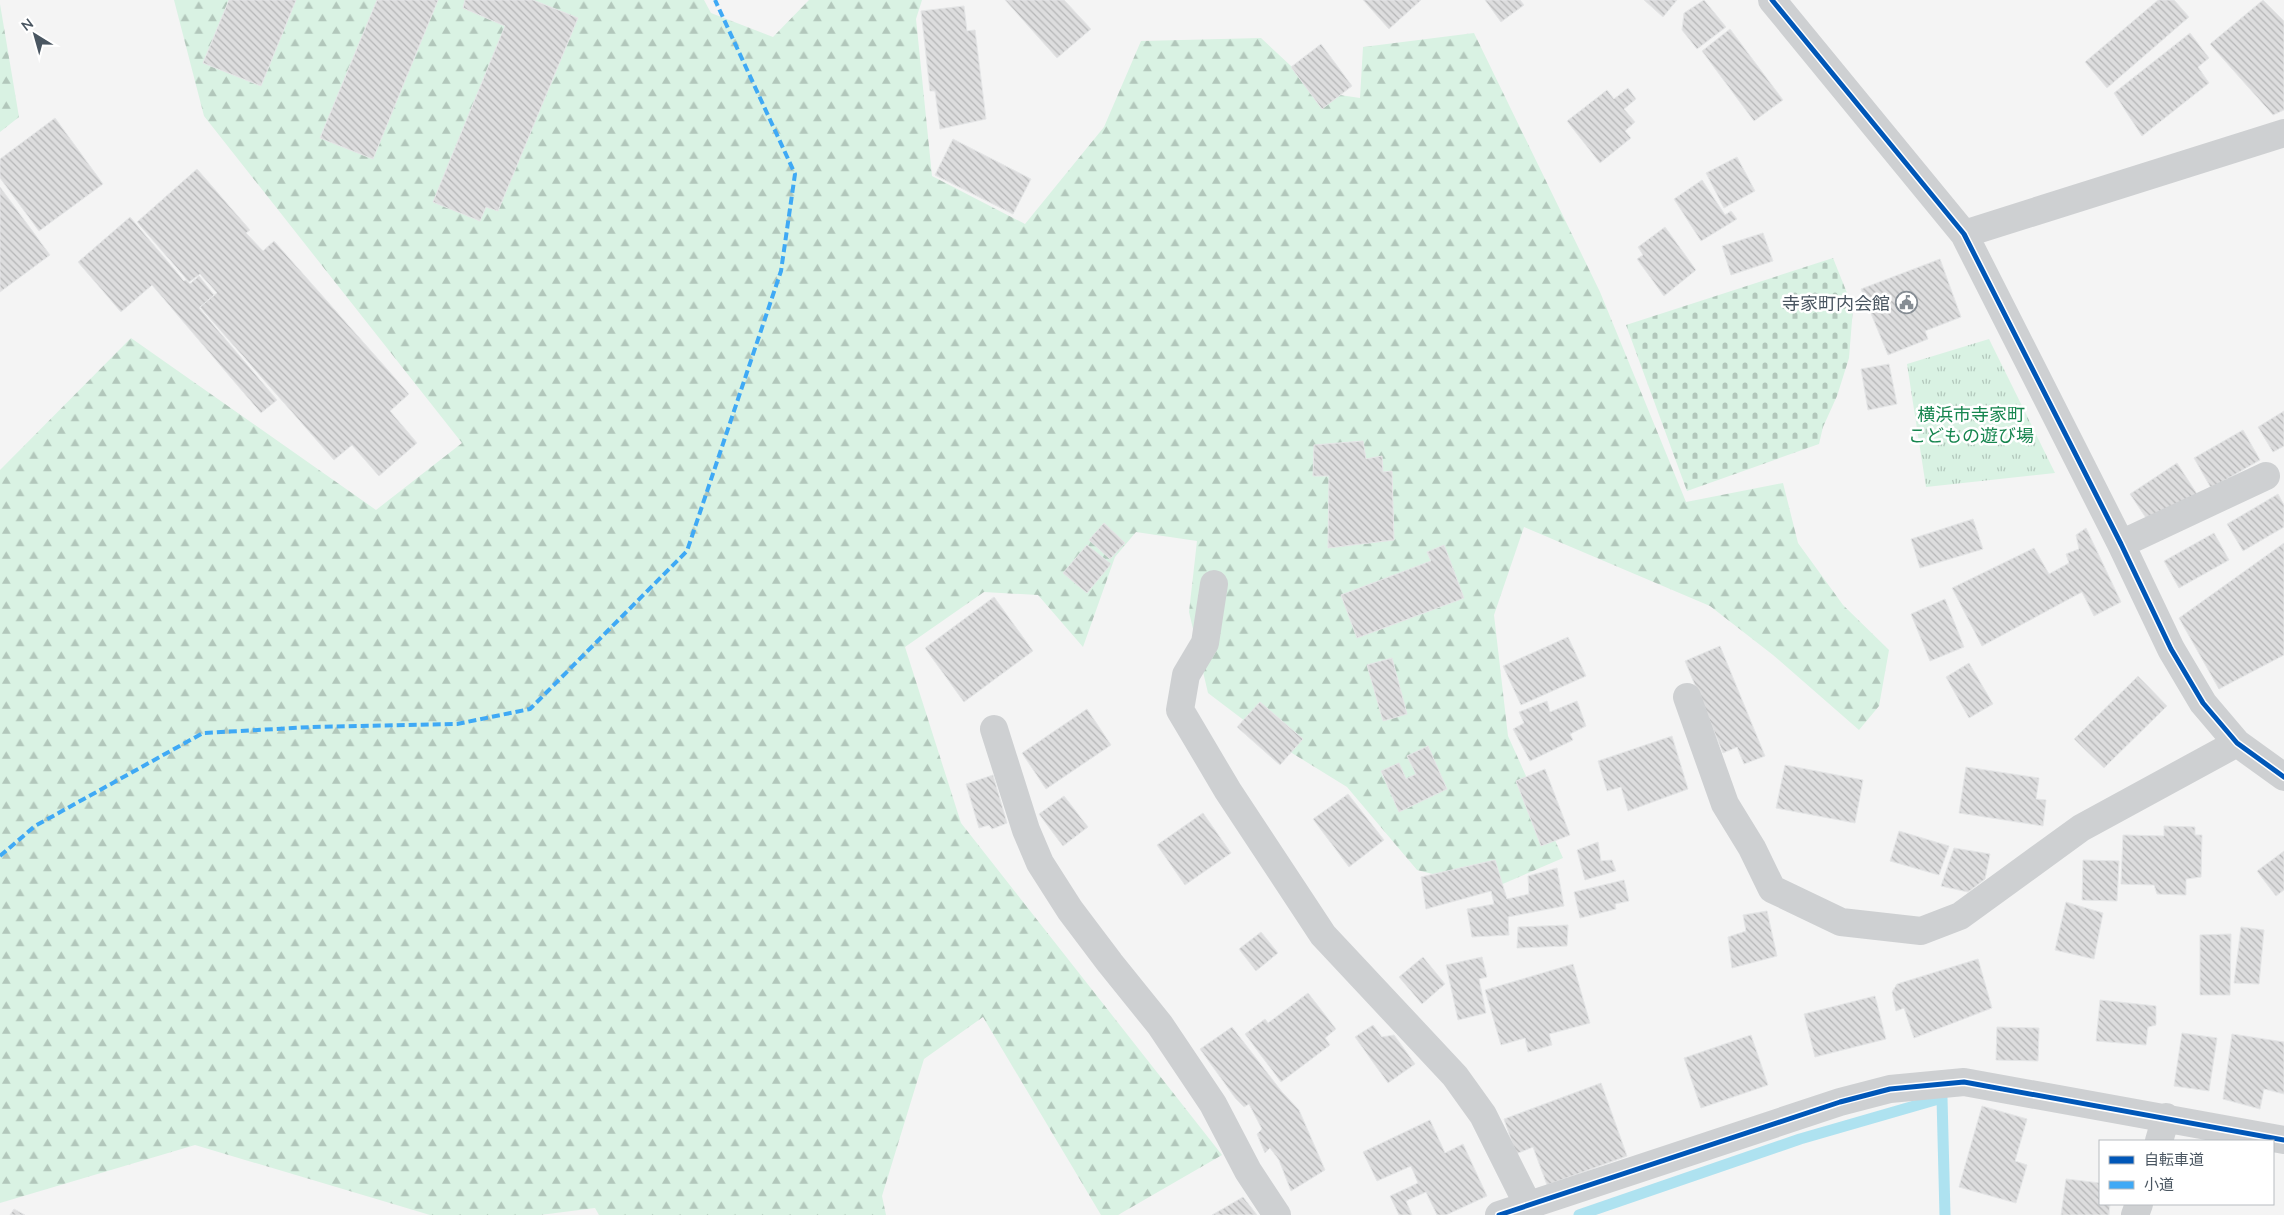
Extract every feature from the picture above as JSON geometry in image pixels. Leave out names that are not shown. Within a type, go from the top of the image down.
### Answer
[{"type":"street","points":[[1772,0],[1964,234],[2171,649],[2203,703],[2237,743],[2284,777]]},
{"type":"street","points":[[1964,234],[2284,132]]},
{"type":"street","points":[[2120,544],[2266,476]]},
{"type":"street","points":[[1214,584],[1205,644],[1186,675],[1180,710],[1228,791],[1323,935],[1455,1076],[1483,1115],[1528,1205]]},
{"type":"street","points":[[1687,697],[1725,804],[1752,848],[1772,889],[1841,922],[1921,931],[1960,916],[2081,828],[2237,743]]},
{"type":"street","points":[[994,730],[1026,830],[1040,863],[1070,910],[1160,1025],[1213,1104],[1248,1171],[1277,1215]]},
{"type":"street","points":[[1499,1215],[1840,1102],[1890,1088],[1964,1082],[2162,1129],[2284,1140]]},
{"type":"green space","points":[[174,0],[704,0],[711,13],[773,37],[809,0],[922,0],[916,19],[932,176],[1025,224],[1104,127],[1141,41],[1261,38],[1319,92],[1360,98],[1363,47],[1474,33],[1600,292],[1686,502],[1783,483],[1798,543],[1843,605],[1889,650],[1879,706],[1859,730],[1773,655],[1710,606],[1524,527],[1494,615],[1508,736],[1563,858],[1491,889],[1417,870],[1347,787],[1266,737],[1208,693],[1189,612],[1197,541],[1136,532],[1115,557],[1083,647],[1038,595],[984,592],[905,647],[961,823],[1222,1155],[1118,1215],[1101,1215],[983,1017],[924,1059],[882,1196],[886,1215],[599,1215],[595,1208],[540,1215],[430,1215],[195,1145],[0,1203],[0,470],[131,338],[376,510],[462,443],[204,116]]},
{"type":"green space","points":[[0,4],[19,117],[0,132]]},
{"type":"green space","points":[[1833,258],[1853,308],[1849,358],[1837,396],[1823,427],[1819,444],[1687,491],[1626,325]]},
{"type":"green space","name":"横浜市寺家町 こどもの遊び場","points":[[1989,339],[2055,473],[1926,487],[1907,364]]},
{"type":"building","points":[[229,0],[296,0],[261,86],[203,63]]},
{"type":"building","points":[[377,0],[438,0],[373,159],[320,138]]},
{"type":"building","points":[[465,0],[533,0],[578,18],[498,211],[486,207],[480,221],[433,202],[505,26],[463,8]]},
{"type":"building","points":[[1005,0],[1064,0],[1091,29],[1057,58]]},
{"type":"building","points":[[1363,0],[1421,0],[1389,29]]},
{"type":"building","points":[[1485,0],[1520,0],[1524,5],[1501,22]]},
{"type":"building","points":[[1644,0],[1677,0],[1663,17]]},
{"type":"building","points":[[1704,0],[1726,27],[1697,49],[1682,30],[1684,13]]},
{"type":"building","points":[[2158,0],[2174,0],[2189,17],[2107,88],[2085,62]]},
{"type":"building","points":[[2263,0],[2284,21],[2284,110],[2273,115],[2210,44]]},
{"type":"building","points":[[964,6],[967,31],[975,30],[986,119],[940,129],[935,91],[930,91],[921,11]]},
{"type":"building","points":[[1730,29],[1783,100],[1754,121],[1702,51]]},
{"type":"building","points":[[2190,33],[2209,58],[2198,67],[2209,83],[2142,136],[2114,93]]},
{"type":"building","points":[[1321,44],[1352,86],[1322,109],[1291,67]]},
{"type":"building","points":[[1628,88],[1636,99],[1624,109],[1635,122],[1625,131],[1631,138],[1600,163],[1567,121],[1607,90],[1614,99]]},
{"type":"building","points":[[55,118],[103,184],[39,231],[0,178],[0,159]]},
{"type":"building","points":[[953,139],[1031,179],[1013,214],[935,175]]},
{"type":"building","points":[[1737,157],[1755,191],[1724,208],[1706,173]]},
{"type":"building","points":[[197,169],[250,230],[246,233],[263,251],[274,241],[409,394],[390,411],[417,443],[379,476],[352,445],[334,460],[200,307],[217,293],[200,274],[189,282],[137,222]]},
{"type":"building","points":[[1702,180],[1725,215],[1731,211],[1737,219],[1701,241],[1674,199]]},
{"type":"building","points":[[0,187],[50,255],[0,292]]},
{"type":"building","points":[[130,217],[184,281],[186,280],[190,284],[199,276],[214,295],[199,308],[277,400],[261,413],[152,285],[121,312],[78,262]]},
{"type":"building","points":[[1665,227],[1696,270],[1664,296],[1637,259],[1643,255],[1638,247]]},
{"type":"building","points":[[1763,233],[1773,261],[1731,275],[1722,246]]},
{"type":"building","points":[[1940,259],[1961,317],[1925,331],[1928,339],[1888,355],[1861,289]]},
{"type":"building","points":[[1889,364],[1897,404],[1868,410],[1861,369]]},
{"type":"building","points":[[2284,411],[2284,446],[2273,452],[2258,427]]},
{"type":"building","points":[[2243,430],[2260,460],[2211,488],[2194,458]]},
{"type":"building","points":[[1363,441],[1366,459],[1382,456],[1383,472],[1392,471],[1394,540],[1328,548],[1329,476],[1313,476],[1314,445]]},
{"type":"building","points":[[2177,463],[2197,494],[2150,524],[2130,494]]},
{"type":"building","points":[[2278,494],[2284,505],[2284,527],[2243,551],[2227,524]]},
{"type":"building","points":[[1973,519],[1983,549],[1920,568],[1911,539]]},
{"type":"building","points":[[1104,523],[1125,543],[1110,559],[1089,540]]},
{"type":"building","points":[[2086,528],[2121,602],[2094,616],[2082,592],[1982,646],[1952,588],[2034,548],[2049,574],[2069,563],[2066,554],[2079,549],[2076,535]]},
{"type":"building","points":[[2214,533],[2229,560],[2179,588],[2164,561]]},
{"type":"building","points":[[2284,543],[2284,655],[2219,689],[2179,618]]},
{"type":"building","points":[[1087,545],[1111,564],[1087,593],[1063,573]]},
{"type":"building","points":[[1444,545],[1464,598],[1357,638],[1341,595],[1431,561],[1427,552]]},
{"type":"building","points":[[994,597],[1033,651],[964,702],[925,648]]},
{"type":"building","points":[[1945,599],[1964,647],[1930,661],[1911,614]]},
{"type":"building","points":[[1568,637],[1586,676],[1521,705],[1503,666]]},
{"type":"building","points":[[1720,646],[1765,756],[1744,764],[1737,747],[1723,753],[1685,661]]},
{"type":"building","points":[[1392,658],[1407,714],[1383,721],[1367,665]]},
{"type":"building","points":[[1969,663],[1993,704],[1969,718],[1946,677]]},
{"type":"building","points":[[2138,676],[2167,706],[2104,768],[2074,739]]},
{"type":"building","points":[[1547,701],[1550,712],[1577,701],[1586,726],[1570,734],[1573,740],[1530,761],[1513,729],[1524,723],[1519,712]]},
{"type":"building","points":[[1260,702],[1303,739],[1280,765],[1237,727]]},
{"type":"building","points":[[1087,709],[1111,745],[1046,789],[1022,753]]},
{"type":"building","points":[[1672,736],[1688,789],[1628,811],[1621,787],[1607,791],[1598,761]]},
{"type":"building","points":[[1428,746],[1447,789],[1399,812],[1381,771],[1399,763],[1406,779],[1416,774],[1407,756]]},
{"type":"building","points":[[1785,765],[1863,780],[1855,823],[1776,808]]},
{"type":"building","points":[[1966,767],[2039,778],[2036,799],[2046,800],[2043,826],[1959,813]]},
{"type":"building","points":[[1545,769],[1570,835],[1541,846],[1516,781]]},
{"type":"building","points":[[993,775],[1007,823],[992,829],[989,825],[979,828],[966,784]]},
{"type":"building","points":[[1348,794],[1384,840],[1349,867],[1313,819]]},
{"type":"building","points":[[1064,796],[1088,827],[1063,846],[1039,814]]},
{"type":"building","points":[[1203,813],[1231,853],[1185,885],[1157,845]]},
{"type":"building","points":[[2164,826],[2195,827],[2195,835],[2202,835],[2201,877],[2186,879],[2186,895],[2157,894],[2154,885],[2121,884],[2123,835],[2164,836]]},
{"type":"building","points":[[1899,831],[1949,846],[1939,875],[1890,861]]},
{"type":"building","points":[[1598,842],[1601,861],[1612,860],[1616,871],[1585,880],[1577,850]]},
{"type":"building","points":[[1954,848],[1990,854],[1985,879],[1968,892],[1941,886]]},
{"type":"building","points":[[2284,851],[2284,890],[2276,896],[2257,871]]},
{"type":"building","points":[[1495,860],[1507,899],[1529,894],[1528,876],[1557,868],[1564,906],[1508,917],[1509,935],[1472,937],[1467,909],[1494,904],[1491,891],[1426,909],[1421,877]]},
{"type":"building","points":[[2083,860],[2119,861],[2117,901],[2082,900]]},
{"type":"building","points":[[1624,880],[1629,901],[1615,904],[1616,909],[1580,918],[1574,892]]},
{"type":"building","points":[[2066,902],[2103,913],[2094,959],[2055,950]]},
{"type":"building","points":[[1767,911],[1777,956],[1732,968],[1728,937],[1746,931],[1743,915]]},
{"type":"building","points":[[1568,925],[1567,946],[1517,948],[1518,927]]},
{"type":"building","points":[[2241,927],[2264,930],[2259,984],[2234,983]]},
{"type":"building","points":[[1261,932],[1278,953],[1256,971],[1239,949]]},
{"type":"building","points":[[2231,934],[2230,995],[2200,995],[2200,935]]},
{"type":"building","points":[[1423,957],[1445,984],[1422,1004],[1399,977]]},
{"type":"building","points":[[1482,957],[1487,977],[1479,979],[1486,1013],[1458,1020],[1446,965]]},
{"type":"building","points":[[1978,959],[1992,1008],[1914,1038],[1904,1008],[1896,1011],[1892,992],[1897,984]]},
{"type":"building","points":[[1573,964],[1590,1023],[1549,1034],[1552,1045],[1528,1052],[1525,1038],[1501,1045],[1485,990]]},
{"type":"building","points":[[1308,993],[1336,1029],[1325,1038],[1330,1045],[1281,1082],[1245,1034],[1265,1019],[1268,1023]]},
{"type":"building","points":[[1875,996],[1886,1039],[1815,1057],[1804,1014]]},
{"type":"building","points":[[2100,1000],[2156,1006],[2156,1025],[2148,1027],[2146,1045],[2096,1041]]},
{"type":"building","points":[[1373,1025],[1382,1037],[1394,1035],[1415,1064],[1388,1083],[1355,1037]]},
{"type":"building","points":[[1232,1027],[1282,1092],[1299,1110],[1325,1170],[1291,1191],[1279,1160],[1270,1148],[1265,1153],[1257,1134],[1262,1129],[1249,1104],[1244,1107],[1236,1099],[1200,1049]]},
{"type":"building","points":[[1997,1027],[2039,1028],[2038,1061],[1996,1060]]},
{"type":"building","points":[[2182,1033],[2217,1038],[2209,1091],[2174,1086]]},
{"type":"building","points":[[2232,1034],[2284,1042],[2284,1094],[2264,1089],[2260,1109],[2223,1099]]},
{"type":"building","points":[[1751,1035],[1768,1085],[1701,1108],[1684,1058]]},
{"type":"building","points":[[1601,1083],[1627,1156],[1547,1185],[1533,1147],[1516,1154],[1504,1119]]},
{"type":"building","points":[[1982,1106],[2027,1119],[2015,1161],[2027,1165],[2016,1203],[1959,1187]]},
{"type":"building","points":[[1430,1120],[1445,1153],[1463,1144],[1487,1196],[1446,1215],[1437,1215],[1426,1192],[1406,1201],[1412,1215],[1399,1215],[1390,1196],[1418,1183],[1411,1166],[1377,1181],[1363,1152]]},
{"type":"building","points":[[2066,1179],[2099,1183],[2099,1205],[2110,1205],[2109,1215],[2061,1215]]},
{"type":"building","points":[[1243,1197],[1257,1215],[1212,1215]]},
{"type":"building","points":[[14,1209],[25,1215],[10,1215]]},
{"type":"waterway","points":[[1579,1215],[1800,1139],[1942,1098],[1945,1215]]},
{"type":"marked path","points":[[0,856],[35,826],[203,733],[312,727],[457,724],[530,709],[687,551],[781,271],[795,174],[715,0]]},
{"type":"cycle path","points":[[1772,0],[1964,234],[2121,544],[2171,649],[2203,703],[2237,743],[2284,777]]},
{"type":"cycle path","points":[[1499,1215],[1840,1102],[1890,1089],[1964,1082],[2284,1140]]},
{"type":"place","name":"寺家町内会館","points":[[1906,303]]}]
